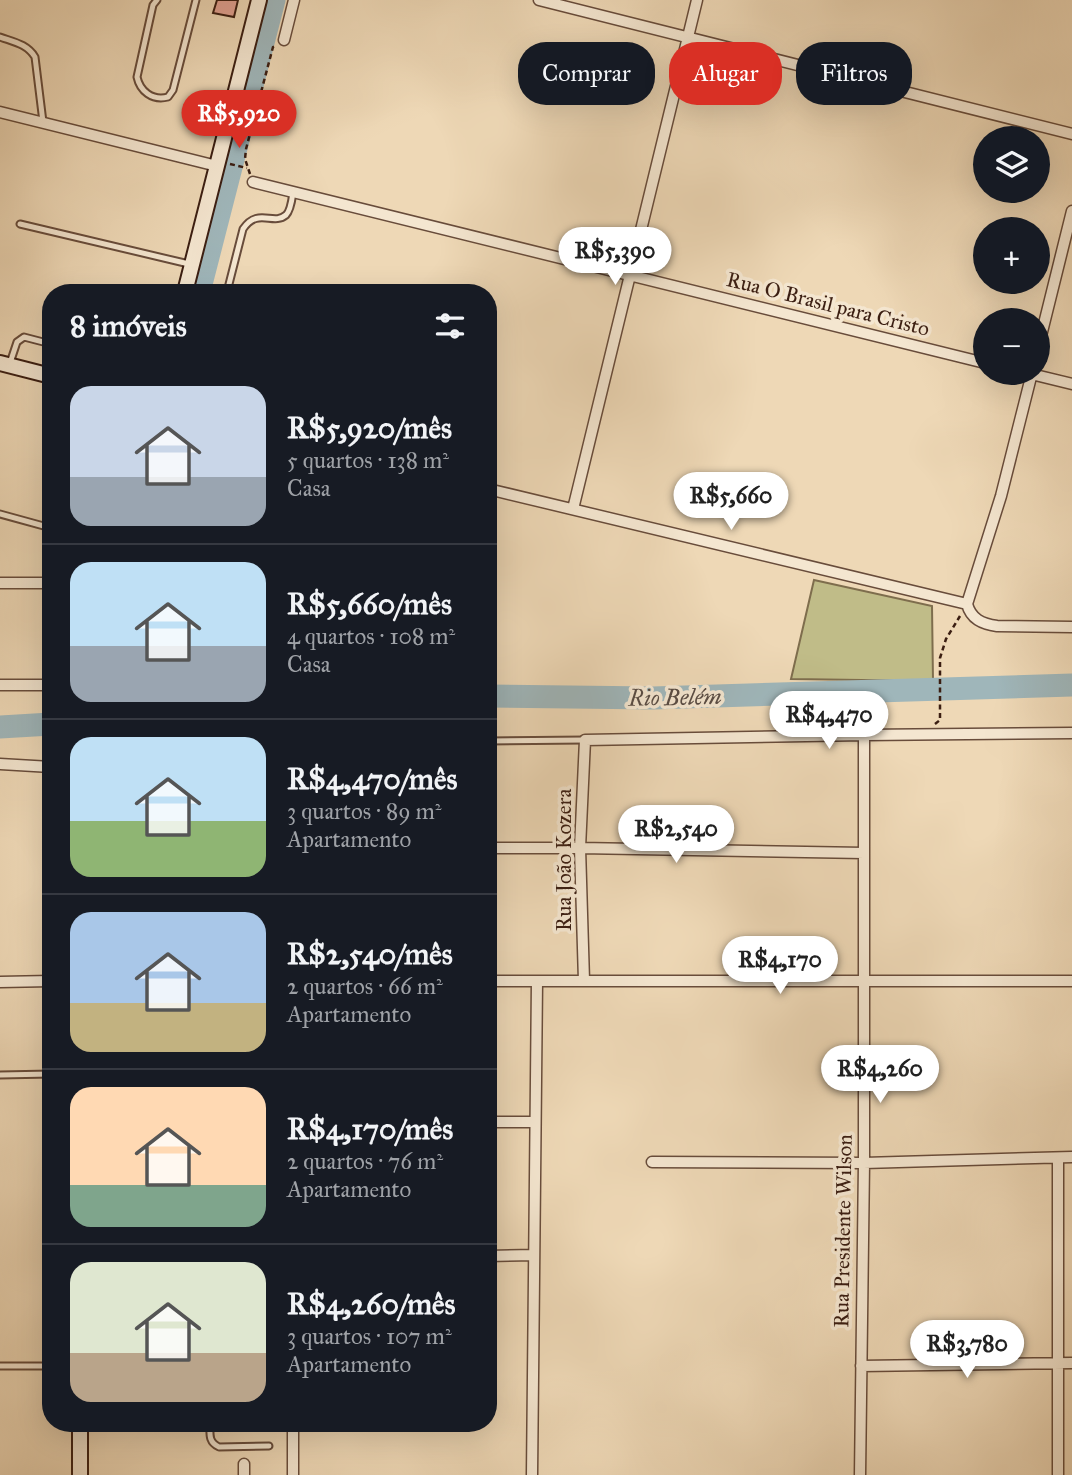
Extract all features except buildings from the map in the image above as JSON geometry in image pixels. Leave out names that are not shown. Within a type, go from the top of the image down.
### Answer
[{"type":"street","points":[[187,284],[259,0]]},
{"type":"street","points":[[284,40],[294,0]]},
{"type":"street","points":[[539,0],[1072,134]]},
{"type":"street","points":[[573,509],[697,0]]},
{"type":"street","points":[[0,112],[218,164]]},
{"type":"street","name":"Rua O Brasil para Cristo","points":[[253,182],[973,360]]},
{"type":"street","points":[[1048,308],[1072,211]]},
{"type":"street","points":[[5,364],[42,374]]},
{"type":"street","points":[[1050,378],[1072,384]]},
{"type":"street","points":[[1027,385],[1001,496],[967,604],[970,613],[987,625],[1072,627]]},
{"type":"street","points":[[497,491],[967,604]]},
{"type":"street","points":[[0,583],[42,583]]},
{"type":"street","points":[[0,685],[42,685]]},
{"type":"street","points":[[585,740],[1072,733]]},
{"type":"street","name":"Rua Presidente Wilson","points":[[860,1475],[864,1163],[864,735]]},
{"type":"street","name":"Rua João Kozera","points":[[584,981],[580,848],[585,740]]},
{"type":"street","points":[[0,764],[42,766]]},
{"type":"street","points":[[497,848],[864,853]]},
{"type":"street","points":[[0,982],[42,981]]},
{"type":"street","points":[[497,981],[1072,981]]},
{"type":"street","points":[[532,1475],[537,981]]},
{"type":"street","points":[[497,1122],[535,1122]]},
{"type":"street","points":[[652,1162],[864,1163],[1072,1157]]},
{"type":"street","points":[[1058,1159],[1058,1475]]},
{"type":"street","points":[[497,1256],[534,1255]]},
{"type":"street","points":[[860,1366],[1072,1363]]},
{"type":"street","points":[[80,1432],[80,1475]]},
{"type":"street","points":[[293,1432],[293,1475]]},
{"type":"lane","points":[[157,0],[153,5],[137,77],[139,86],[145,92],[161,99],[168,97],[173,90],[197,0]]},
{"type":"lane","points":[[0,37],[30,48],[35,57],[43,122]]},
{"type":"lane","points":[[230,284],[243,229],[248,221],[257,218],[282,218],[287,214],[293,192]]},
{"type":"lane","points":[[20,224],[192,265]]},
{"type":"lane","points":[[5,364],[17,342],[24,337],[42,342]]},
{"type":"lane","points":[[0,514],[42,526]]},
{"type":"lane","points":[[497,741],[585,740]]},
{"type":"lane","points":[[0,1075],[42,1073]]},
{"type":"lane","points":[[0,1366],[42,1366]]},
{"type":"lane","points":[[210,1432],[210,1438],[219,1447],[269,1446]]},
{"type":"path","points":[[253,182],[245,159],[246,149],[273,47],[284,40]]},
{"type":"path","points":[[218,164],[247,168]]},
{"type":"path","points":[[940,720],[940,657],[946,639],[967,604]]},
{"type":"shaded area","points":[[814,580],[932,606],[933,681],[791,679]]},
{"type":"waterway","points":[[201,284],[274,0]]},
{"type":"waterway","name":"Rio Belém","points":[[497,696],[653,698],[1072,685]]},
{"type":"waterway","name":"Rio Belém","points":[[0,727],[42,725]]}]
